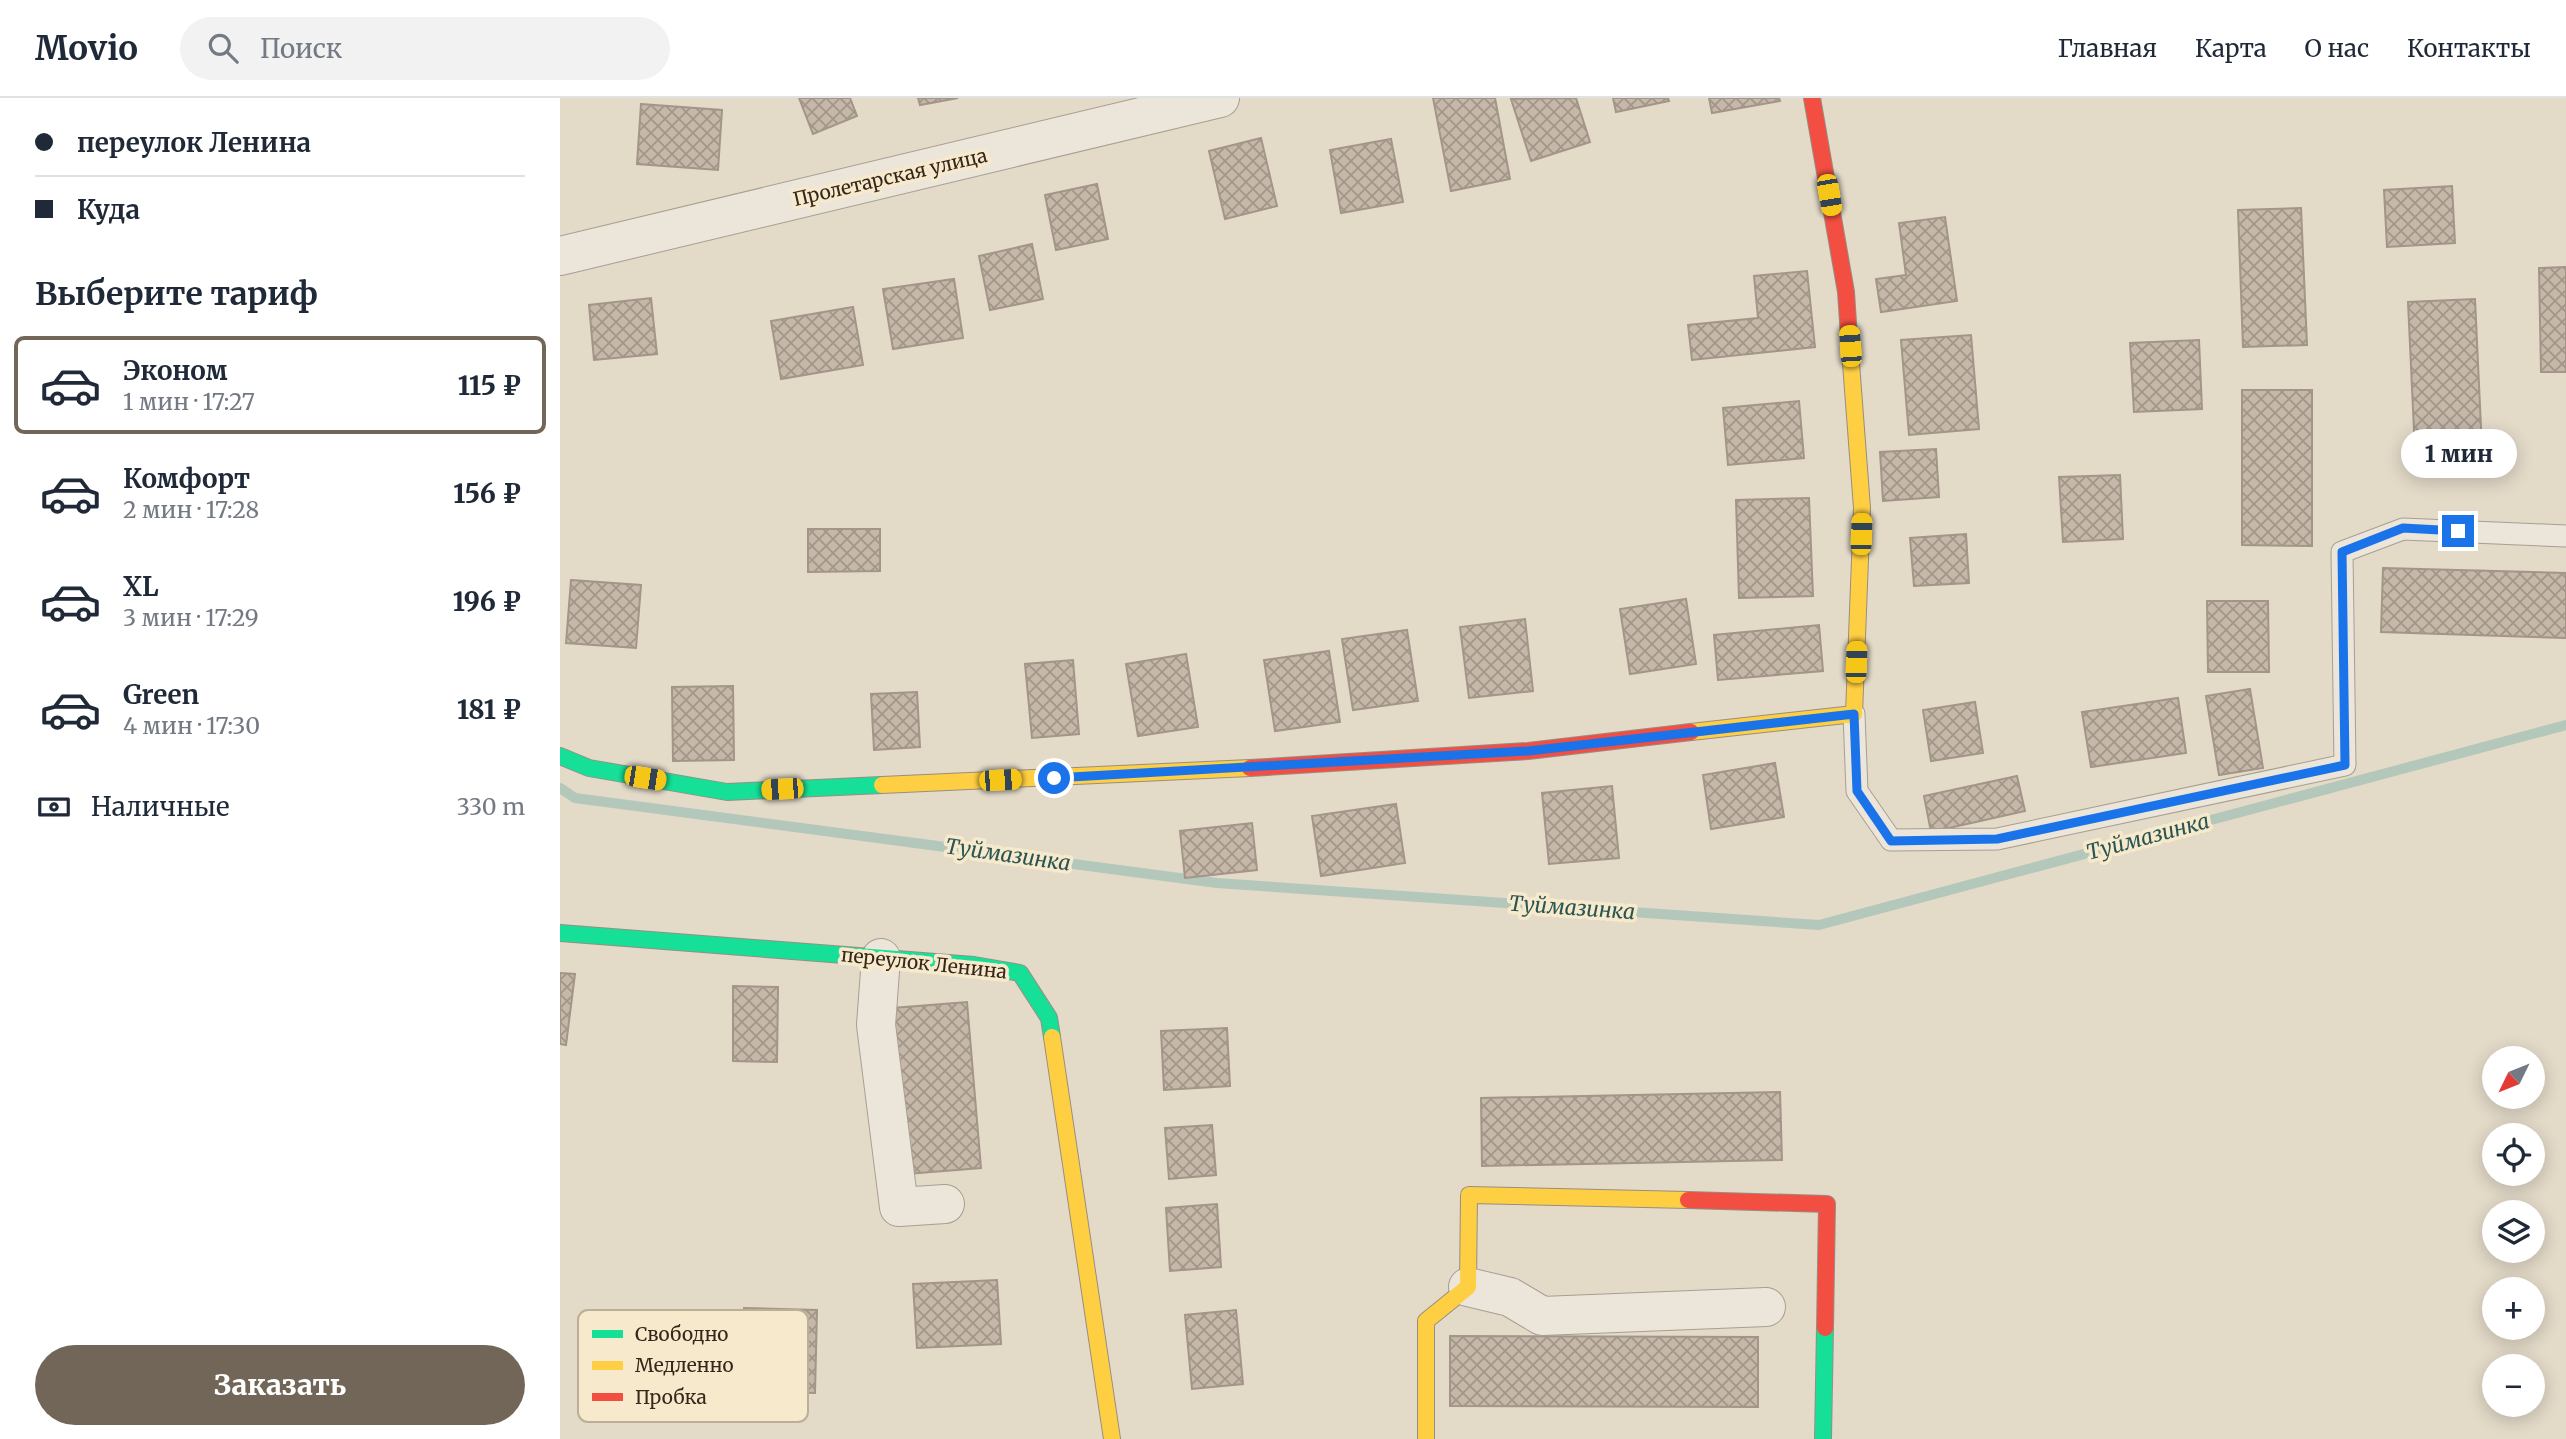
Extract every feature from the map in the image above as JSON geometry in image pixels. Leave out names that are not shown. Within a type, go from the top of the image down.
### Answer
[{"type":"street","name":"Пролетарская улица","points":[[560,256],[1220,98]]},
{"type":"street","points":[[560,756],[589,768],[727,792],[1177,772],[1528,751],[1854,714],[1862,508],[1846,292],[1812,98]]},
{"type":"street","name":"переулок Ленина","points":[[560,933],[974,965],[1020,973],[1049,1018],[1112,1439]]},
{"type":"street","points":[[881,958],[876,1026],[899,1207],[945,1204]]},
{"type":"street","points":[[1468,1287],[1469,1195],[1827,1204],[1823,1439]]},
{"type":"street","points":[[1468,1287],[1510,1297],[1542,1316],[1766,1307]]},
{"type":"street","points":[[1426,1439],[1426,1321],[1468,1287]]},
{"type":"lane","points":[[1854,714],[1857,791],[1891,841],[1997,839],[2345,765],[2342,552],[2403,528],[2566,536]]},
{"type":"building","points":[[799,98],[850,98],[857,116],[813,134]]},
{"type":"building","points":[[918,98],[958,98],[920,105]]},
{"type":"building","points":[[1433,98],[1495,98],[1510,179],[1451,191]]},
{"type":"building","points":[[1576,98],[1590,142],[1531,161],[1511,99]]},
{"type":"building","points":[[1613,98],[1668,98],[1669,101],[1616,112]]},
{"type":"building","points":[[1709,98],[1779,98],[1780,101],[1712,113]]},
{"type":"building","points":[[641,104],[722,110],[718,170],[637,164]]},
{"type":"building","points":[[1261,138],[1277,206],[1225,219],[1209,151]]},
{"type":"building","points":[[1391,139],[1403,202],[1341,213],[1330,150]]},
{"type":"building","points":[[1097,184],[1108,239],[1056,250],[1045,195]]},
{"type":"building","points":[[2452,186],[2455,243],[2387,247],[2384,190]]},
{"type":"building","points":[[2301,208],[2307,345],[2243,347],[2238,210]]},
{"type":"building","points":[[1945,217],[1957,301],[1881,312],[1876,279],[1906,275],[1899,223]]},
{"type":"building","points":[[1032,244],[1043,299],[990,310],[979,256]]},
{"type":"building","points":[[2566,267],[2566,372],[2541,372],[2539,268]]},
{"type":"building","points":[[1807,271],[1815,347],[1692,360],[1688,325],[1758,318],[1754,276]]},
{"type":"building","points":[[954,279],[963,338],[893,349],[883,289]]},
{"type":"building","points":[[651,298],[657,354],[594,360],[589,305]]},
{"type":"building","points":[[2475,299],[2482,449],[2415,452],[2408,302]]},
{"type":"building","points":[[853,307],[863,365],[781,379],[771,321]]},
{"type":"building","points":[[1971,335],[1979,429],[1909,435],[1901,340]]},
{"type":"building","points":[[2199,340],[2202,409],[2134,412],[2130,343]]},
{"type":"building","points":[[2242,390],[2312,390],[2312,546],[2242,545]]},
{"type":"building","points":[[1799,401],[1804,458],[1728,465],[1723,408]]},
{"type":"building","points":[[1936,449],[1939,497],[1883,501],[1880,452]]},
{"type":"building","points":[[2120,475],[2123,539],[2063,542],[2059,477]]},
{"type":"building","points":[[1809,498],[1813,596],[1739,598],[1736,500]]},
{"type":"building","points":[[808,529],[880,529],[880,571],[808,572]]},
{"type":"building","points":[[1966,534],[1969,583],[1914,586],[1910,538]]},
{"type":"building","points":[[2383,568],[2566,573],[2566,638],[2381,632]]},
{"type":"building","points":[[571,580],[641,585],[636,648],[566,643]]},
{"type":"building","points":[[1686,599],[1696,664],[1630,674],[1620,609]]},
{"type":"building","points":[[2207,601],[2268,601],[2269,672],[2208,672]]},
{"type":"building","points":[[1525,619],[1533,691],[1469,698],[1460,627]]},
{"type":"building","points":[[1819,625],[1823,671],[1718,680],[1714,635]]},
{"type":"building","points":[[1407,630],[1418,701],[1353,710],[1342,639]]},
{"type":"building","points":[[1329,651],[1340,722],[1275,731],[1264,660]]},
{"type":"building","points":[[1186,654],[1198,727],[1138,736],[1126,664]]},
{"type":"building","points":[[1073,660],[1079,734],[1032,738],[1025,664]]},
{"type":"building","points":[[733,686],[734,760],[673,761],[672,687]]},
{"type":"building","points":[[2250,689],[2263,768],[2219,775],[2206,696]]},
{"type":"building","points":[[917,692],[920,747],[874,750],[871,694]]},
{"type":"building","points":[[2178,698],[2186,753],[2091,767],[2082,712]]},
{"type":"building","points":[[1975,702],[1983,753],[1931,761],[1923,710]]},
{"type":"building","points":[[1775,763],[1784,817],[1711,829],[1703,775]]},
{"type":"building","points":[[2017,776],[2025,811],[1931,832],[1924,796]]},
{"type":"building","points":[[1612,786],[1619,858],[1549,864],[1542,793]]},
{"type":"building","points":[[1396,804],[1405,863],[1321,876],[1312,816]]},
{"type":"building","points":[[1252,823],[1257,870],[1185,878],[1180,831]]},
{"type":"building","points":[[560,973],[575,974],[566,1045],[560,1044]]},
{"type":"building","points":[[733,986],[778,987],[777,1062],[733,1061]]},
{"type":"building","points":[[967,1002],[981,1168],[907,1174],[893,1008]]},
{"type":"building","points":[[1227,1028],[1230,1086],[1164,1090],[1161,1031]]},
{"type":"building","points":[[1780,1092],[1782,1160],[1482,1166],[1481,1098]]},
{"type":"building","points":[[1212,1125],[1216,1175],[1169,1179],[1165,1128]]},
{"type":"building","points":[[1217,1204],[1221,1267],[1170,1271],[1166,1208]]},
{"type":"building","points":[[997,1280],[1001,1344],[917,1348],[913,1284]]},
{"type":"building","points":[[744,1308],[817,1310],[815,1393],[808,1393],[808,1310]]},
{"type":"building","points":[[1236,1310],[1243,1384],[1192,1389],[1185,1315]]},
{"type":"building","points":[[1450,1336],[1758,1337],[1758,1407],[1450,1406]]},
{"type":"waterway","name":"Туймазинка","points":[[560,788],[575,798],[1217,883],[1819,925],[2566,725]]},
{"type":"traffic: fast","points":[[560,756],[589,768],[727,792],[882,785]]},
{"type":"traffic: fast","points":[[560,933],[974,965],[1020,973],[1049,1018],[1052,1037]]},
{"type":"traffic: fast","points":[[1823,1439],[1825,1328]]},
{"type":"traffic: slow","points":[[1691,732],[1854,714],[1862,508],[1849,337]]},
{"type":"traffic: slow","points":[[882,785],[1250,768]]},
{"type":"traffic: slow","points":[[1052,1037],[1112,1439]]},
{"type":"traffic: slow","points":[[1426,1439],[1426,1321],[1468,1287],[1469,1195],[1688,1200]]},
{"type":"traffic: jam","points":[[1812,98],[1846,292],[1849,337]]},
{"type":"traffic: jam","points":[[1250,768],[1528,751],[1691,732]]},
{"type":"traffic: jam","points":[[1688,1200],[1827,1204],[1825,1328]]},
{"type":"route","points":[[1054,778],[1528,751],[1854,714],[1857,791],[1891,841],[1997,839],[2345,765],[2342,552],[2403,528],[2458,531]]}]
